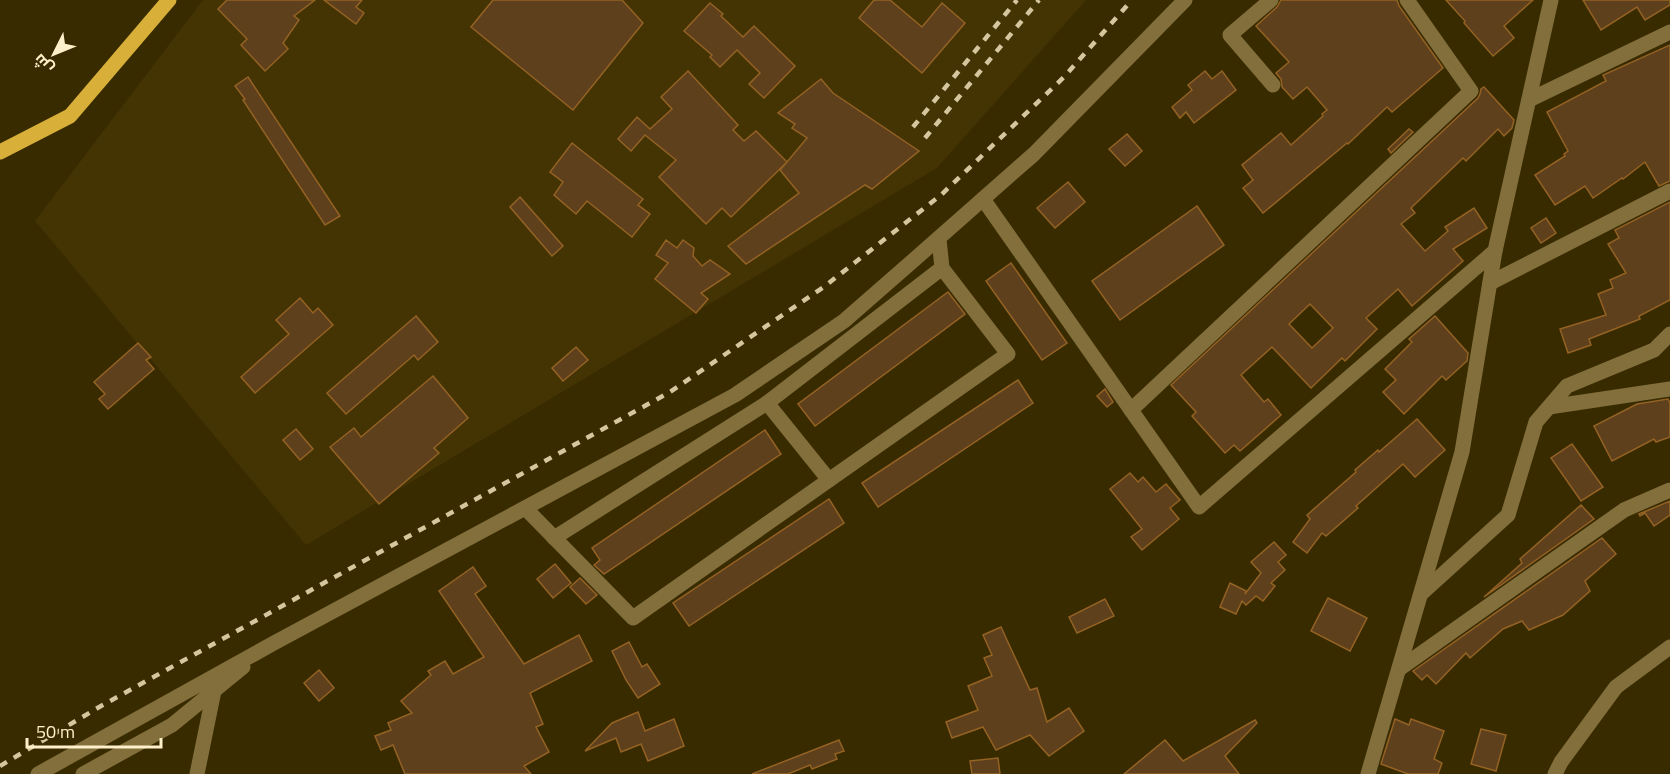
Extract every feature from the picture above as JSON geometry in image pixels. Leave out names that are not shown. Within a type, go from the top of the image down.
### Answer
[{"type":"main road","points":[[0,152],[70,116],[169,0]]},
{"type":"street","points":[[38,774],[274,642],[735,395],[844,321],[939,239],[1034,154],[1185,0]]},
{"type":"street","points":[[1271,0],[1230,35],[1273,85]]},
{"type":"street","points":[[1131,410],[1472,91],[1407,0]]},
{"type":"street","points":[[1368,774],[1462,452],[1496,251],[1528,100],[1553,2]]},
{"type":"street","points":[[1528,100],[1670,32]]},
{"type":"street","points":[[1490,283],[1670,192]]},
{"type":"street","points":[[983,200],[1199,507],[1496,251]]},
{"type":"street","points":[[525,508],[633,618],[1008,354],[942,268],[939,239]]},
{"type":"street","points":[[554,538],[767,403],[942,268]]},
{"type":"street","points":[[1421,594],[1508,515],[1536,422],[1567,386],[1662,349],[1670,334]]},
{"type":"street","points":[[1549,407],[1670,389]]},
{"type":"street","points":[[767,403],[829,480]]},
{"type":"street","points":[[1399,669],[1624,510],[1670,490]]},
{"type":"street","points":[[83,774],[172,725],[274,642]]},
{"type":"street","points":[[1555,774],[1561,762],[1616,687],[1670,647]]},
{"type":"street","points":[[197,774],[214,691]]},
{"type":"shaded area","points":[[203,0],[1086,0],[937,168],[306,545],[35,221]]},
{"type":"building","points":[[227,0],[315,0],[294,16],[299,20],[283,43],[288,49],[265,71],[241,45],[247,39],[218,9]]},
{"type":"building","points":[[324,0],[362,0],[356,7],[364,13],[356,24]]},
{"type":"building","points":[[493,0],[622,0],[643,23],[573,110],[471,27]]},
{"type":"building","points":[[874,0],[890,0],[922,27],[942,3],[965,23],[922,73],[859,18]]},
{"type":"building","points":[[1281,0],[1397,0],[1443,68],[1392,112],[1387,107],[1348,144],[1263,213],[1243,188],[1253,180],[1242,165],[1281,133],[1291,145],[1327,110],[1307,87],[1293,99],[1282,87],[1281,79],[1276,73],[1289,62],[1256,26],[1277,7]]},
{"type":"building","points":[[1446,0],[1533,0],[1504,26],[1514,38],[1493,56]]},
{"type":"building","points":[[1583,0],[1670,0],[1670,5],[1645,20],[1637,7],[1601,30]]},
{"type":"building","points":[[710,3],[743,37],[754,26],[795,66],[764,98],[749,84],[760,73],[737,50],[720,67],[710,57],[712,55],[684,31]]},
{"type":"building","points":[[1670,45],[1670,181],[1659,186],[1645,162],[1593,198],[1585,186],[1555,205],[1535,175],[1565,156],[1564,154],[1568,151],[1547,112],[1606,81],[1603,75]]},
{"type":"building","points":[[688,71],[738,125],[733,130],[744,141],[756,131],[787,162],[731,217],[722,208],[706,224],[659,177],[676,160],[645,135],[631,151],[618,139],[637,117],[650,129],[672,109],[661,97]]},
{"type":"building","points":[[1205,71],[1212,79],[1222,71],[1236,90],[1194,123],[1186,112],[1180,118],[1172,107],[1192,90],[1188,85]]},
{"type":"building","points":[[248,77],[340,216],[325,225],[235,86]]},
{"type":"building","points":[[821,79],[833,93],[919,151],[872,189],[865,185],[746,264],[728,246],[799,193],[780,170],[807,138],[792,128],[795,124],[778,113]]},
{"type":"building","points":[[1484,87],[1514,120],[1512,128],[1504,136],[1498,129],[1466,161],[1463,158],[1411,208],[1415,213],[1401,224],[1425,251],[1448,231],[1445,227],[1474,208],[1487,228],[1453,249],[1463,261],[1412,306],[1398,289],[1366,318],[1377,329],[1345,361],[1342,358],[1311,388],[1272,347],[1241,375],[1264,402],[1268,399],[1281,415],[1240,451],[1234,445],[1225,453],[1192,416],[1196,412],[1171,385],[1478,98]],"holes":[[[1310,304],[1333,328],[1312,348],[1289,324]]]},
{"type":"building","points":[[1409,129],[1413,132],[1391,153],[1388,149]]},
{"type":"building","points":[[1127,134],[1142,151],[1125,166],[1109,149]]},
{"type":"building","points":[[572,143],[643,199],[638,205],[650,214],[632,237],[587,201],[576,214],[554,195],[563,182],[550,172]]},
{"type":"building","points":[[1068,182],[1085,202],[1055,228],[1037,208]]},
{"type":"building","points":[[520,197],[563,246],[552,256],[510,207]]},
{"type":"building","points":[[1670,202],[1670,300],[1639,316],[1640,319],[1589,339],[1591,345],[1568,353],[1560,329],[1606,315],[1598,294],[1613,288],[1610,280],[1626,273],[1608,244],[1619,238],[1615,230]]},
{"type":"building","points":[[1197,206],[1224,245],[1120,320],[1092,281]]},
{"type":"building","points":[[1546,218],[1556,233],[1541,243],[1531,228]]},
{"type":"building","points":[[666,240],[677,248],[683,240],[694,248],[693,256],[702,266],[710,260],[730,274],[701,293],[708,299],[696,313],[655,279],[668,263],[656,255]]},
{"type":"building","points":[[1011,263],[1067,343],[1042,360],[986,281]]},
{"type":"building","points":[[948,292],[965,314],[815,426],[798,404]]},
{"type":"building","points":[[300,298],[313,313],[318,308],[333,325],[255,393],[241,377],[289,334],[276,320]]},
{"type":"building","points":[[416,316],[438,342],[418,360],[414,355],[346,414],[327,393]]},
{"type":"building","points":[[1435,316],[1468,353],[1467,361],[1446,380],[1442,376],[1404,414],[1383,392],[1396,380],[1385,369],[1412,342],[1409,339]]},
{"type":"building","points":[[138,343],[151,357],[146,360],[154,369],[108,409],[99,399],[105,394],[94,382]]},
{"type":"building","points":[[576,347],[588,360],[563,381],[552,368]]},
{"type":"building","points":[[433,376],[468,418],[434,448],[439,453],[379,504],[330,447],[354,428],[361,437]]},
{"type":"building","points":[[1018,380],[1033,403],[878,507],[862,483]]},
{"type":"building","points":[[1105,389],[1113,402],[1107,407],[1097,396]]},
{"type":"building","points":[[1668,399],[1670,437],[1656,442],[1654,439],[1612,461],[1594,426],[1637,404]]},
{"type":"building","points":[[1417,419],[1445,450],[1415,477],[1403,464],[1326,536],[1322,533],[1307,553],[1293,542],[1310,519],[1307,515],[1356,472],[1355,470]]},
{"type":"building","points":[[296,429],[313,449],[300,460],[283,440]]},
{"type":"building","points":[[765,430],[781,454],[604,574],[594,565],[600,560],[592,548]]},
{"type":"building","points":[[1572,444],[1603,487],[1581,501],[1551,458]]},
{"type":"building","points":[[1130,473],[1138,482],[1143,477],[1156,492],[1166,484],[1180,500],[1170,508],[1179,519],[1142,550],[1131,537],[1142,529],[1110,489]]},
{"type":"building","points":[[829,499],[844,523],[689,626],[673,603]]},
{"type":"building","points":[[1670,501],[1670,515],[1654,526],[1645,513],[1640,516],[1639,514]]},
{"type":"building","points":[[1581,505],[1594,519],[1484,597],[1522,563],[1520,559]]},
{"type":"building","points":[[1602,538],[1616,554],[1585,581],[1590,591],[1563,615],[1529,630],[1522,621],[1503,629],[1470,658],[1466,653],[1436,684],[1427,675],[1422,680],[1413,671]]},
{"type":"building","points":[[1274,542],[1286,555],[1278,562],[1285,570],[1271,583],[1275,586],[1263,601],[1256,596],[1246,605],[1242,601],[1236,614],[1220,607],[1230,583],[1246,591],[1245,594],[1261,573],[1251,562]]},
{"type":"building","points":[[555,564],[571,583],[553,598],[537,579]]},
{"type":"building","points":[[473,567],[486,586],[475,594],[524,664],[579,635],[592,661],[530,693],[543,724],[536,727],[549,752],[524,766],[531,774],[405,774],[393,745],[381,750],[375,736],[391,730],[388,723],[412,713],[401,701],[431,675],[428,671],[445,661],[453,674],[484,657],[439,591]]},
{"type":"building","points":[[580,578],[597,595],[586,604],[570,587]]},
{"type":"building","points":[[1328,598],[1367,618],[1350,651],[1311,631]]},
{"type":"building","points":[[1105,599],[1114,616],[1077,633],[1069,617]]},
{"type":"building","points":[[1001,627],[1030,690],[1037,688],[1047,722],[1069,708],[1084,731],[1049,756],[1030,735],[996,750],[983,727],[952,738],[946,722],[978,710],[968,686],[992,676],[984,658],[992,655],[983,635]]},
{"type":"building","points":[[629,642],[642,667],[647,664],[660,684],[638,698],[612,651]]},
{"type":"building","points":[[319,670],[334,688],[319,701],[304,683]]},
{"type":"building","points":[[638,712],[645,731],[674,719],[684,746],[648,761],[641,744],[621,752],[616,738],[585,751],[612,723]]},
{"type":"building","points":[[1395,719],[1409,725],[1411,719],[1444,731],[1434,759],[1442,763],[1438,774],[1408,774],[1381,764]]},
{"type":"building","points":[[1255,720],[1257,723],[1225,756],[1239,774],[1124,774],[1165,740],[1183,761]]},
{"type":"building","points":[[1481,729],[1506,735],[1496,771],[1471,764]]},
{"type":"building","points":[[839,740],[844,751],[835,754],[837,759],[812,769],[810,765],[788,774],[752,774]]},
{"type":"building","points":[[998,758],[1000,774],[972,774],[970,761]]},
{"type":"railway","points":[[913,127],[1017,0]]},
{"type":"railway","points":[[925,138],[1039,0]]},
{"type":"railway","points":[[0,766],[101,706],[670,392],[825,286],[941,195],[1064,77],[1132,0]]}]
